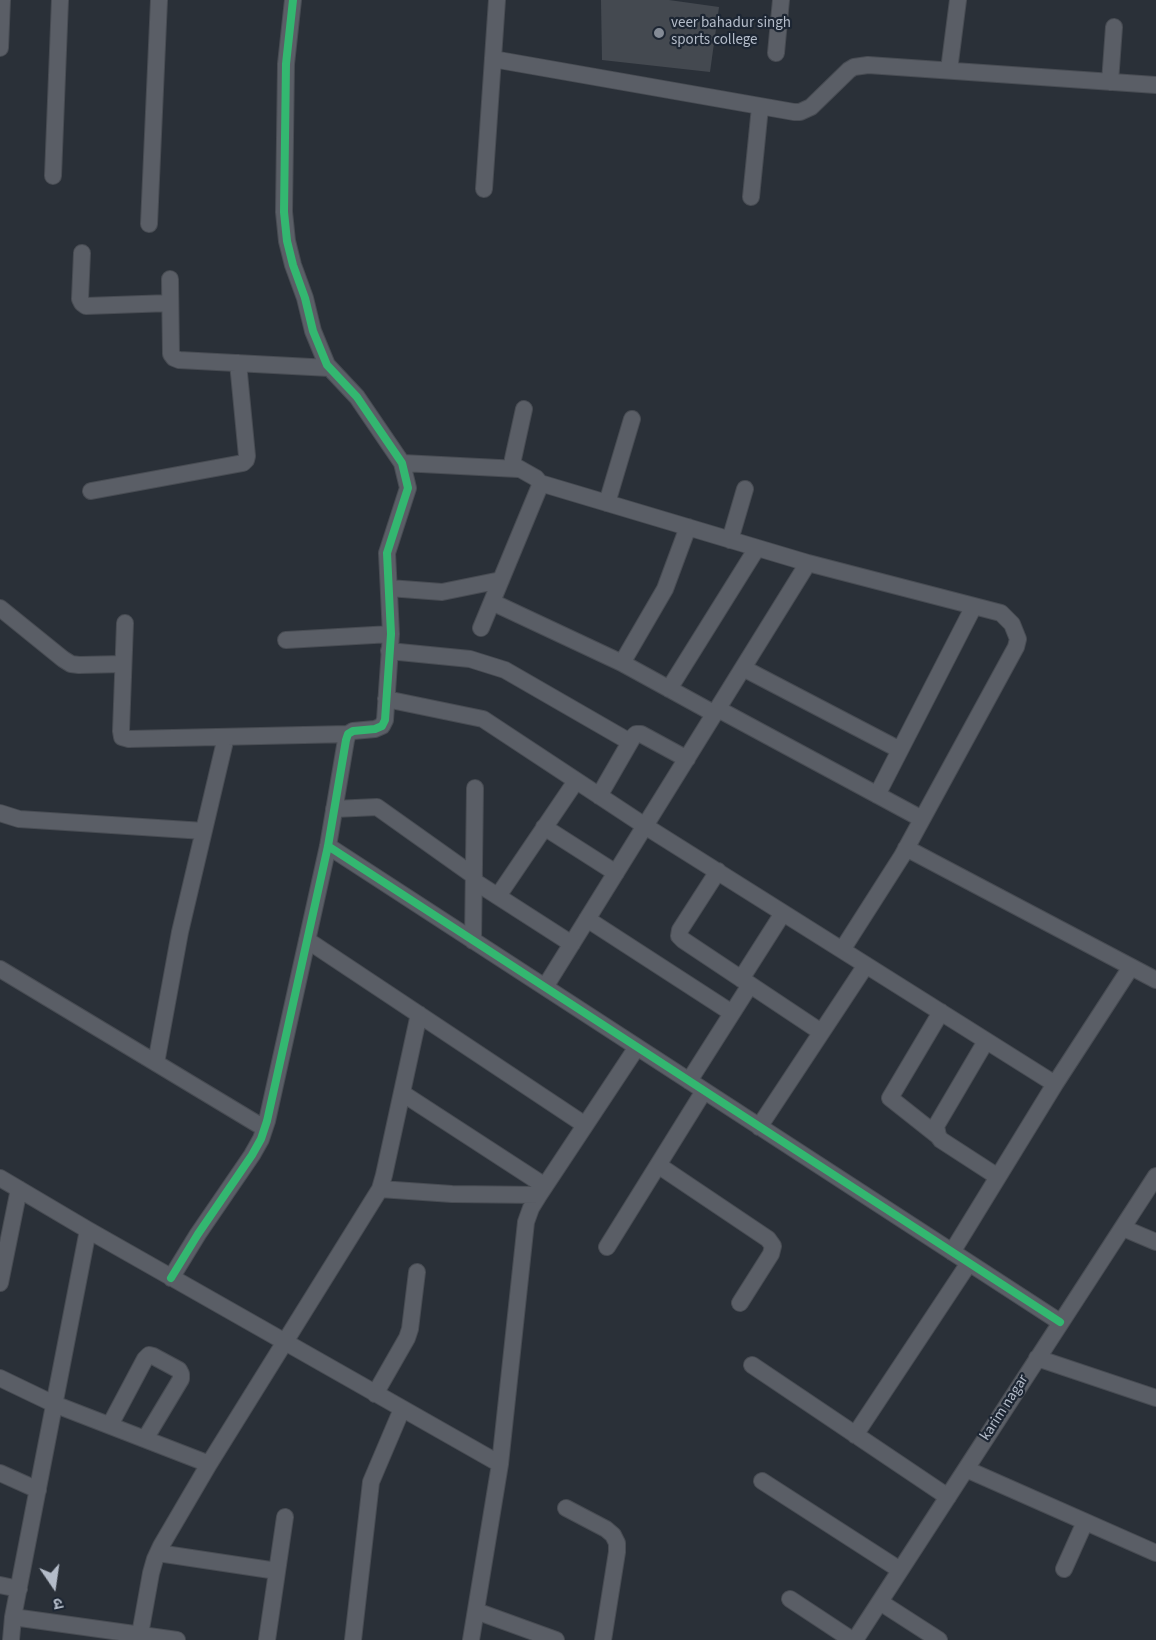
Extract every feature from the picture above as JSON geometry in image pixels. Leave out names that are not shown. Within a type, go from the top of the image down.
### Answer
[{"type":"street","points":[[0,48],[2,0]]},
{"type":"street","points":[[53,176],[60,0]]},
{"type":"street","points":[[149,224],[159,0]]},
{"type":"street","points":[[125,623],[122,737],[129,739],[348,734],[353,731],[375,729],[382,726],[385,720],[391,634],[387,552],[408,488],[402,463],[357,397],[327,365],[313,331],[287,241],[284,212],[286,64],[293,0]]},
{"type":"street","points":[[484,189],[496,0]]},
{"type":"street","points":[[776,53],[781,0]]},
{"type":"street","points":[[949,70],[958,0]]},
{"type":"street","points":[[1110,82],[1114,27]]},
{"type":"street","points":[[493,59],[794,112],[806,110],[849,70],[860,66],[1156,85]]},
{"type":"street","points":[[751,196],[760,107]]},
{"type":"street","points":[[82,253],[80,299],[86,306],[170,303]]},
{"type":"street","points":[[170,279],[171,354],[174,358],[330,368]]},
{"type":"street","points":[[91,491],[243,463],[247,456],[238,363]]},
{"type":"street","points":[[524,409],[513,465],[536,478],[540,483],[808,563],[1000,613],[1007,618],[1016,631],[1018,639],[1016,647],[906,848],[842,950]]},
{"type":"street","points":[[607,503],[632,419]]},
{"type":"street","points":[[402,463],[518,469]]},
{"type":"street","points":[[481,628],[540,483]]},
{"type":"street","points":[[730,540],[745,489]]},
{"type":"street","points":[[622,663],[665,589],[688,527]]},
{"type":"street","points":[[669,689],[757,548]]},
{"type":"street","points":[[545,987],[808,563]]},
{"type":"street","points":[[389,588],[442,592],[501,580]]},
{"type":"street","points":[[492,602],[622,663],[922,819]]},
{"type":"street","points":[[877,795],[974,606]]},
{"type":"street","points":[[0,608],[71,664],[123,664]]},
{"type":"street","points":[[286,640],[391,634]]},
{"type":"street","points":[[390,651],[470,659],[505,670],[630,742]]},
{"type":"street","points":[[743,668],[900,750]]},
{"type":"street","points":[[386,699],[483,719],[645,826],[1055,1084]]},
{"type":"street","points":[[171,1278],[261,1139],[328,846],[348,734]]},
{"type":"street","points":[[599,796],[636,734],[641,734],[687,759]]},
{"type":"street","points":[[156,1063],[180,932],[226,737]]},
{"type":"street","points":[[498,896],[576,780]]},
{"type":"street","points":[[473,941],[475,788]]},
{"type":"street","points":[[334,809],[377,807],[498,896],[572,944]]},
{"type":"street","points":[[0,813],[19,819],[204,831]]},
{"type":"street","points":[[544,827],[616,873]]},
{"type":"street","points":[[328,846],[1060,1322]]},
{"type":"street","points":[[906,848],[1156,980]]},
{"type":"street","points":[[717,871],[680,930],[679,936],[821,1032]]},
{"type":"street","points":[[688,1081],[732,1013],[783,913]]},
{"type":"street","points":[[587,919],[732,1013]]},
{"type":"street","points":[[307,940],[585,1125]]},
{"type":"street","points":[[759,1127],[866,965]]},
{"type":"street","points":[[952,1252],[1055,1084],[1131,967]]},
{"type":"street","points":[[0,969],[264,1128]]},
{"type":"street","points":[[941,1012],[890,1098],[938,1136],[998,1177]]},
{"type":"street","points":[[139,1638],[153,1566],[158,1553],[209,1464],[380,1189],[419,1014]]},
{"type":"street","points":[[938,1136],[936,1126],[986,1041]]},
{"type":"street","points":[[471,1640],[500,1464],[526,1222],[542,1190],[637,1047]]},
{"type":"street","points":[[607,1247],[704,1091]]},
{"type":"street","points":[[402,1093],[542,1190]]},
{"type":"street","points":[[658,1165],[768,1239],[773,1246],[771,1254],[740,1303]]},
{"type":"street","name":"karim nagar","points":[[854,1640],[1156,1176]]},
{"type":"street","points":[[0,1178],[171,1278],[500,1464]]},
{"type":"street","points":[[0,1283],[19,1189]]},
{"type":"street","points":[[380,1189],[452,1194],[542,1190]]},
{"type":"street","points":[[1123,1228],[1156,1242]]},
{"type":"street","points":[[11,1640],[13,1617],[88,1230]]},
{"type":"street","points":[[855,1435],[969,1263]]},
{"type":"street","points":[[375,1394],[407,1338],[417,1272]]},
{"type":"street","points":[[110,1425],[145,1359],[153,1356],[179,1370],[182,1374],[145,1439]]},
{"type":"street","points":[[1037,1358],[1156,1398]]},
{"type":"street","points":[[752,1365],[948,1497]]},
{"type":"street","points":[[0,1378],[54,1404],[209,1464]]},
{"type":"street","points":[[353,1640],[371,1482],[402,1409]]},
{"type":"street","points":[[966,1469],[1156,1553]]},
{"type":"street","points":[[0,1473],[38,1490]]},
{"type":"street","points":[[762,1480],[900,1570]]},
{"type":"street","points":[[566,1508],[606,1529],[617,1543],[618,1552],[603,1640]]},
{"type":"street","points":[[267,1640],[285,1517]]},
{"type":"street","points":[[1064,1569],[1085,1522]]},
{"type":"street","points":[[158,1553],[277,1571]]},
{"type":"street","points":[[0,1585],[19,1589]]},
{"type":"street","points":[[790,1599],[854,1640]]},
{"type":"street","points":[[880,1602],[939,1640]]},
{"type":"street","points":[[476,1611],[556,1640]]},
{"type":"street","points":[[13,1617],[139,1638],[177,1640]]},
{"type":"building","name":"veer bahadur singh sports college","points":[[601,0],[669,0],[719,7],[710,72],[602,60]]},
{"type":"cycle path","points":[[171,1278],[252,1155],[267,1121],[328,846],[346,740],[348,734],[353,731],[375,729],[382,726],[385,720],[391,634],[387,553],[408,488],[402,463],[357,397],[327,365],[313,331],[287,241],[284,212],[286,64],[293,0]]},
{"type":"cycle path","points":[[328,846],[1060,1322]]},
{"type":"place","name":"veer bahadur singh sports college","points":[[659,33]]}]
